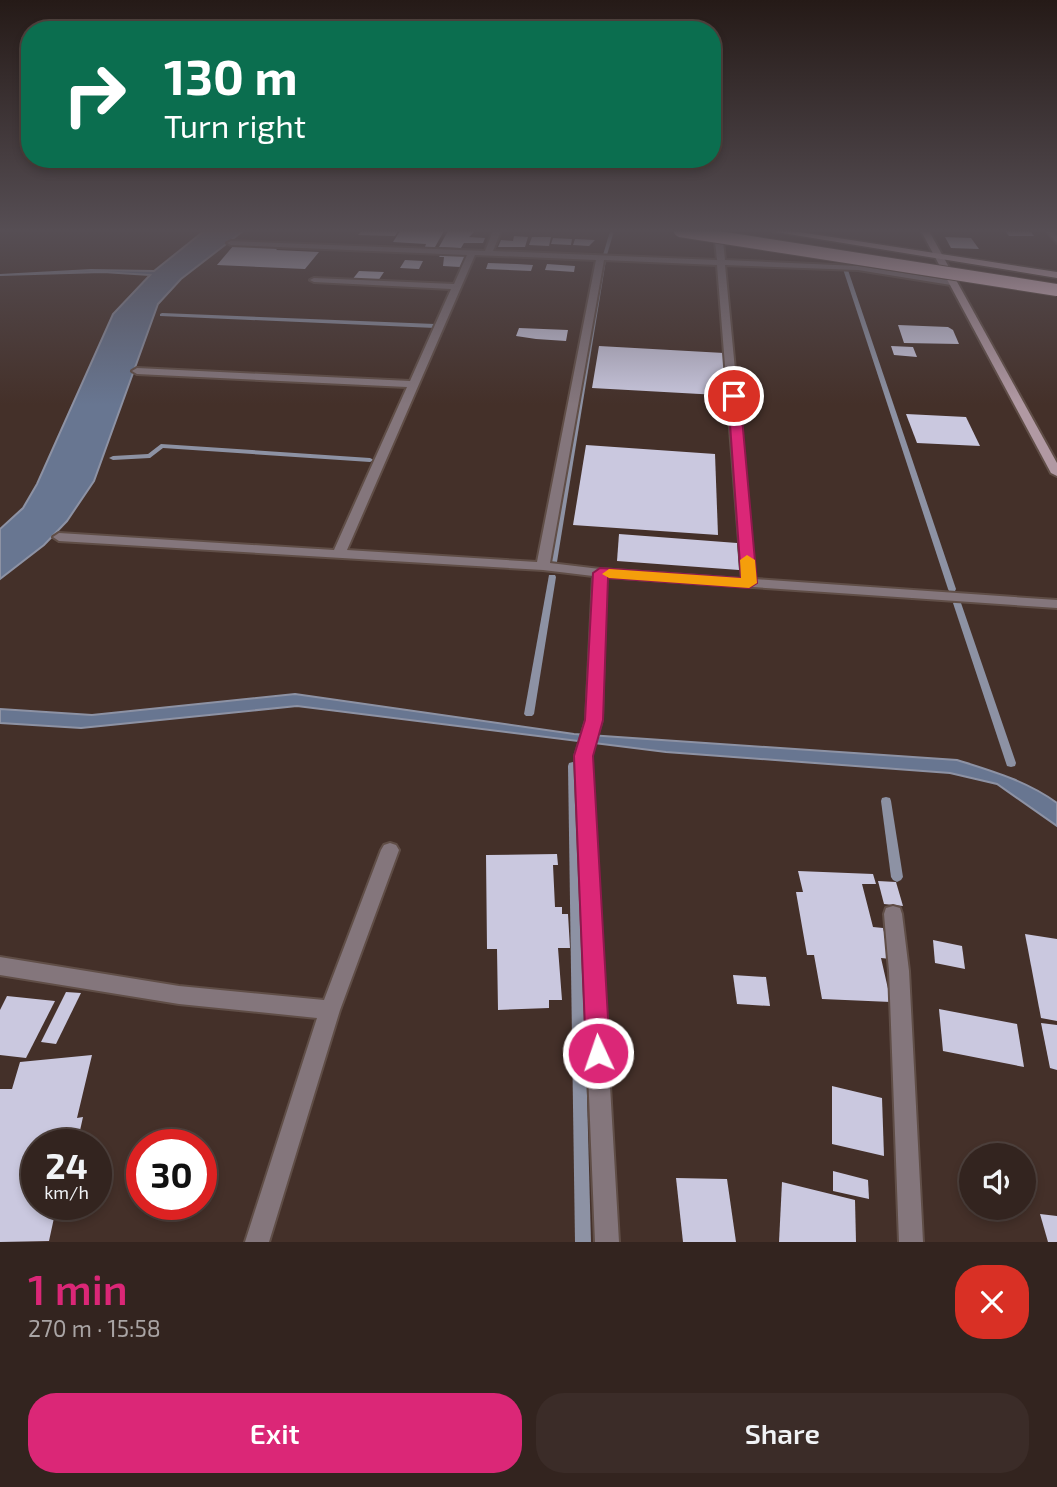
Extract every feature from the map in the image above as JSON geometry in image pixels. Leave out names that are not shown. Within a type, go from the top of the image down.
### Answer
[{"type":"main road","points":[[954,289],[1057,473]]},
{"type":"street","points":[[339,553],[456,289]]},
{"type":"street","points":[[543,566],[594,289]]},
{"type":"street","points":[[725,289],[749,583]]},
{"type":"street","points":[[137,371],[414,384]]},
{"type":"street","points":[[59,537],[543,566],[600,573],[1057,604]]},
{"type":"street","points":[[600,573],[588,739],[607,1242]]},
{"type":"street","points":[[257,1242],[330,1010],[390,850]]},
{"type":"street","points":[[892,914],[899,971],[911,1242]]},
{"type":"street","points":[[0,966],[179,995],[330,1010]]},
{"type":"water","points":[[137,289],[172,289],[158,304],[94,481],[67,521],[44,545],[0,579],[0,529],[23,508],[37,484],[113,314]]},
{"type":"water","points":[[295,694],[574,734],[957,760],[1009,777],[1046,795],[1057,803],[1057,826],[997,784],[950,773],[666,752],[297,706],[81,728],[0,723],[0,709],[92,715]]},
{"type":"building","points":[[898,325],[948,327],[953,330],[959,344],[904,343]]},
{"type":"building","points":[[519,328],[568,330],[566,341],[516,336]]},
{"type":"building","points":[[599,346],[724,353],[726,387],[717,387],[718,395],[592,388]]},
{"type":"building","points":[[891,346],[913,347],[917,357],[894,355]]},
{"type":"building","points":[[906,414],[966,417],[980,446],[917,443]]},
{"type":"building","points":[[586,445],[715,454],[718,535],[573,525]]},
{"type":"building","points":[[619,534],[737,543],[739,570],[617,561]]},
{"type":"building","points":[[557,854],[558,865],[553,865],[555,907],[562,907],[562,914],[568,914],[570,948],[558,948],[562,1000],[549,1000],[549,1008],[498,1010],[497,949],[487,949],[486,855]]},
{"type":"building","points":[[798,871],[873,874],[876,884],[862,884],[873,927],[883,928],[891,959],[881,958],[891,1002],[822,999],[814,955],[807,955],[796,892],[803,892]]},
{"type":"building","points":[[878,881],[896,882],[903,906],[884,904]]},
{"type":"building","points":[[1025,934],[1057,939],[1057,1021],[1041,1018]]},
{"type":"building","points":[[933,940],[962,946],[965,969],[935,963]]},
{"type":"building","points":[[733,975],[766,977],[770,1006],[737,1004]]},
{"type":"building","points":[[66,992],[81,993],[56,1044],[41,1042]]},
{"type":"building","points":[[7,996],[55,1001],[26,1058],[0,1055],[0,1010]]},
{"type":"building","points":[[939,1009],[1017,1024],[1024,1067],[943,1051]]},
{"type":"building","points":[[1041,1023],[1057,1025],[1057,1070],[1050,1068]]},
{"type":"building","points":[[92,1055],[77,1118],[83,1117],[80,1129],[21,1129],[21,1220],[54,1220],[49,1241],[0,1242],[0,1089],[12,1089],[20,1062]]},
{"type":"building","points":[[832,1086],[882,1098],[884,1156],[832,1144]]},
{"type":"building","points":[[833,1171],[868,1180],[869,1199],[833,1191]]},
{"type":"building","points":[[676,1178],[727,1179],[736,1242],[683,1242]]},
{"type":"building","points":[[782,1182],[855,1200],[856,1242],[779,1242]]},
{"type":"building","points":[[1040,1214],[1057,1216],[1057,1242],[1048,1242]]},
{"type":"waterway","points":[[553,562],[599,289]]},
{"type":"waterway","points":[[851,289],[952,589]]},
{"type":"waterway","points":[[162,315],[435,326]]},
{"type":"waterway","points":[[113,458],[150,456],[161,446],[370,460]]},
{"type":"waterway","points":[[529,714],[552,577]]},
{"type":"waterway","points":[[957,603],[1011,763]]},
{"type":"waterway","points":[[573,766],[583,1242]]},
{"type":"waterway","points":[[886,801],[897,877]]},
{"type":"slow traffic","points":[[609,574],[749,583],[747,560]]},
{"type":"route","points":[[598,1053],[583,756],[594,720],[600,573],[749,583],[734,396]]}]
